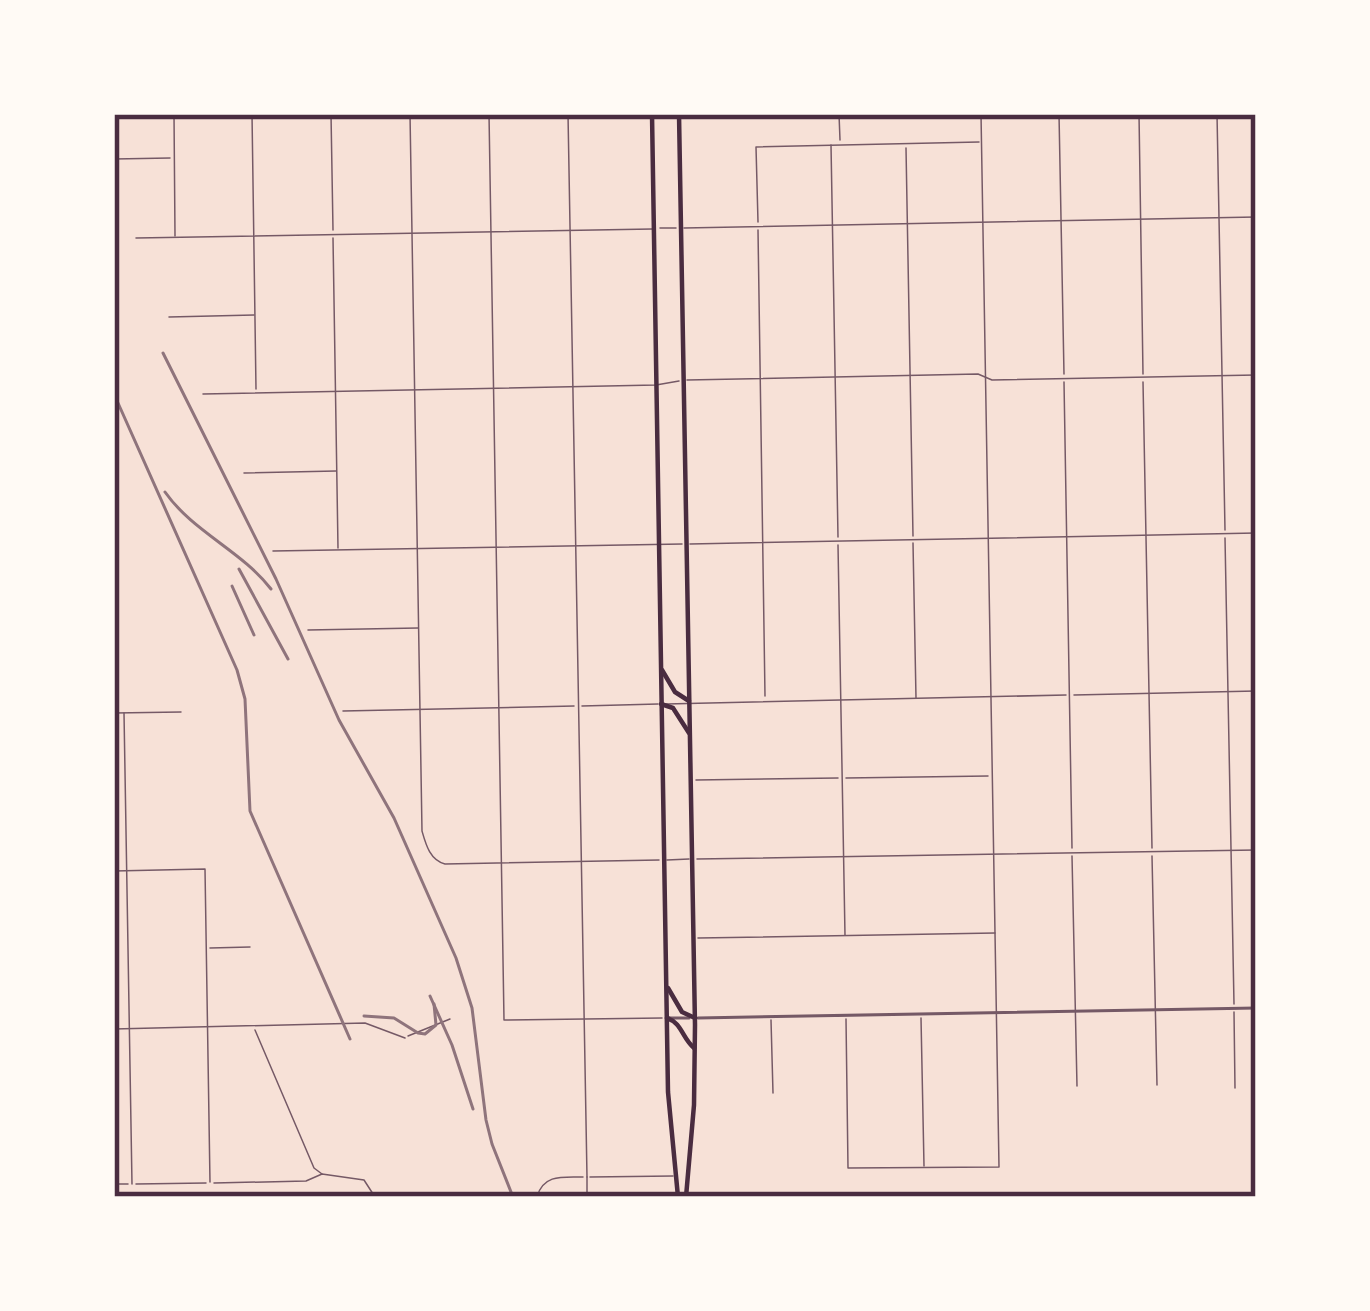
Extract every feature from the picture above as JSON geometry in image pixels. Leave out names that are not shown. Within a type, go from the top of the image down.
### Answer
[{"type":"highway","points":[[652,114],[668,1114],[674,1175],[682,1197]]},
{"type":"highway","points":[[679,114],[695,1018],[694,1105],[682,1197]]},
{"type":"highway","points":[[660,664],[675,692],[690,701]]},
{"type":"highway","points":[[661,704],[674,708],[690,734]]},
{"type":"highway","points":[[666,986],[682,1012],[695,1018]]},
{"type":"highway","points":[[667,1018],[695,1049]]},
{"type":"street","points":[[174,114],[175,237]]},
{"type":"street","points":[[252,114],[256,393]]},
{"type":"street","points":[[332,114],[338,550]]},
{"type":"street","points":[[410,114],[422,831],[436,861],[1256,850]]},
{"type":"street","points":[[489,114],[504,1020],[1256,1008]]},
{"type":"street","points":[[568,114],[586,1197]]},
{"type":"street","points":[[839,114],[840,145]]},
{"type":"street","points":[[846,1015],[848,1168],[999,1167],[981,114]]},
{"type":"street","points":[[1059,114],[1077,1086]]},
{"type":"street","points":[[1138,114],[1156,1085]]},
{"type":"street","points":[[1217,114],[1235,1088]]},
{"type":"street","points":[[765,700],[756,147],[981,142]]},
{"type":"street","points":[[906,144],[916,698]]},
{"type":"street","points":[[832,145],[845,935]]},
{"type":"street","points":[[114,159],[174,158]]},
{"type":"street","points":[[136,238],[1256,217]]},
{"type":"street","points":[[169,317],[254,315]]},
{"type":"street","points":[[203,394],[910,375],[978,374],[992,380],[1256,375]]},
{"type":"street","points":[[244,473],[336,471]]},
{"type":"street","points":[[273,551],[1256,533]]},
{"type":"street","points":[[308,629],[419,628]]},
{"type":"street","points":[[343,711],[1256,692]]},
{"type":"street","points":[[114,713],[181,712]]},
{"type":"street","points":[[124,713],[132,1184]]},
{"type":"street","points":[[691,780],[992,776]]},
{"type":"street","points":[[114,871],[205,869],[210,1182]]},
{"type":"street","points":[[694,938],[995,933]]},
{"type":"street","points":[[206,948],[250,947]]},
{"type":"street","points":[[921,1014],[924,1167]]},
{"type":"street","points":[[771,1016],[772,1093]]},
{"type":"street","points":[[114,1029],[364,1023],[405,1038],[450,1019]]},
{"type":"street","points":[[254,1026],[314,1168],[322,1174]]},
{"type":"street","points":[[114,1184],[306,1181],[322,1174],[364,1180],[375,1197]]},
{"type":"street","points":[[537,1197],[541,1186],[552,1178],[688,1175]]},
{"type":"railway","points":[[163,353],[276,579],[339,720],[394,818],[456,958],[472,1008],[486,1120],[513,1197]]},
{"type":"railway","points":[[114,394],[237,670],[245,699],[250,811],[350,1039]]},
{"type":"railway","points":[[165,492],[189,519],[271,589]]},
{"type":"railway","points":[[239,569],[288,659]]},
{"type":"railway","points":[[232,586],[254,635]]},
{"type":"railway","points":[[430,996],[473,1109]]},
{"type":"railway","points":[[364,1016],[394,1018],[425,1034],[436,1025],[434,1004]]}]
